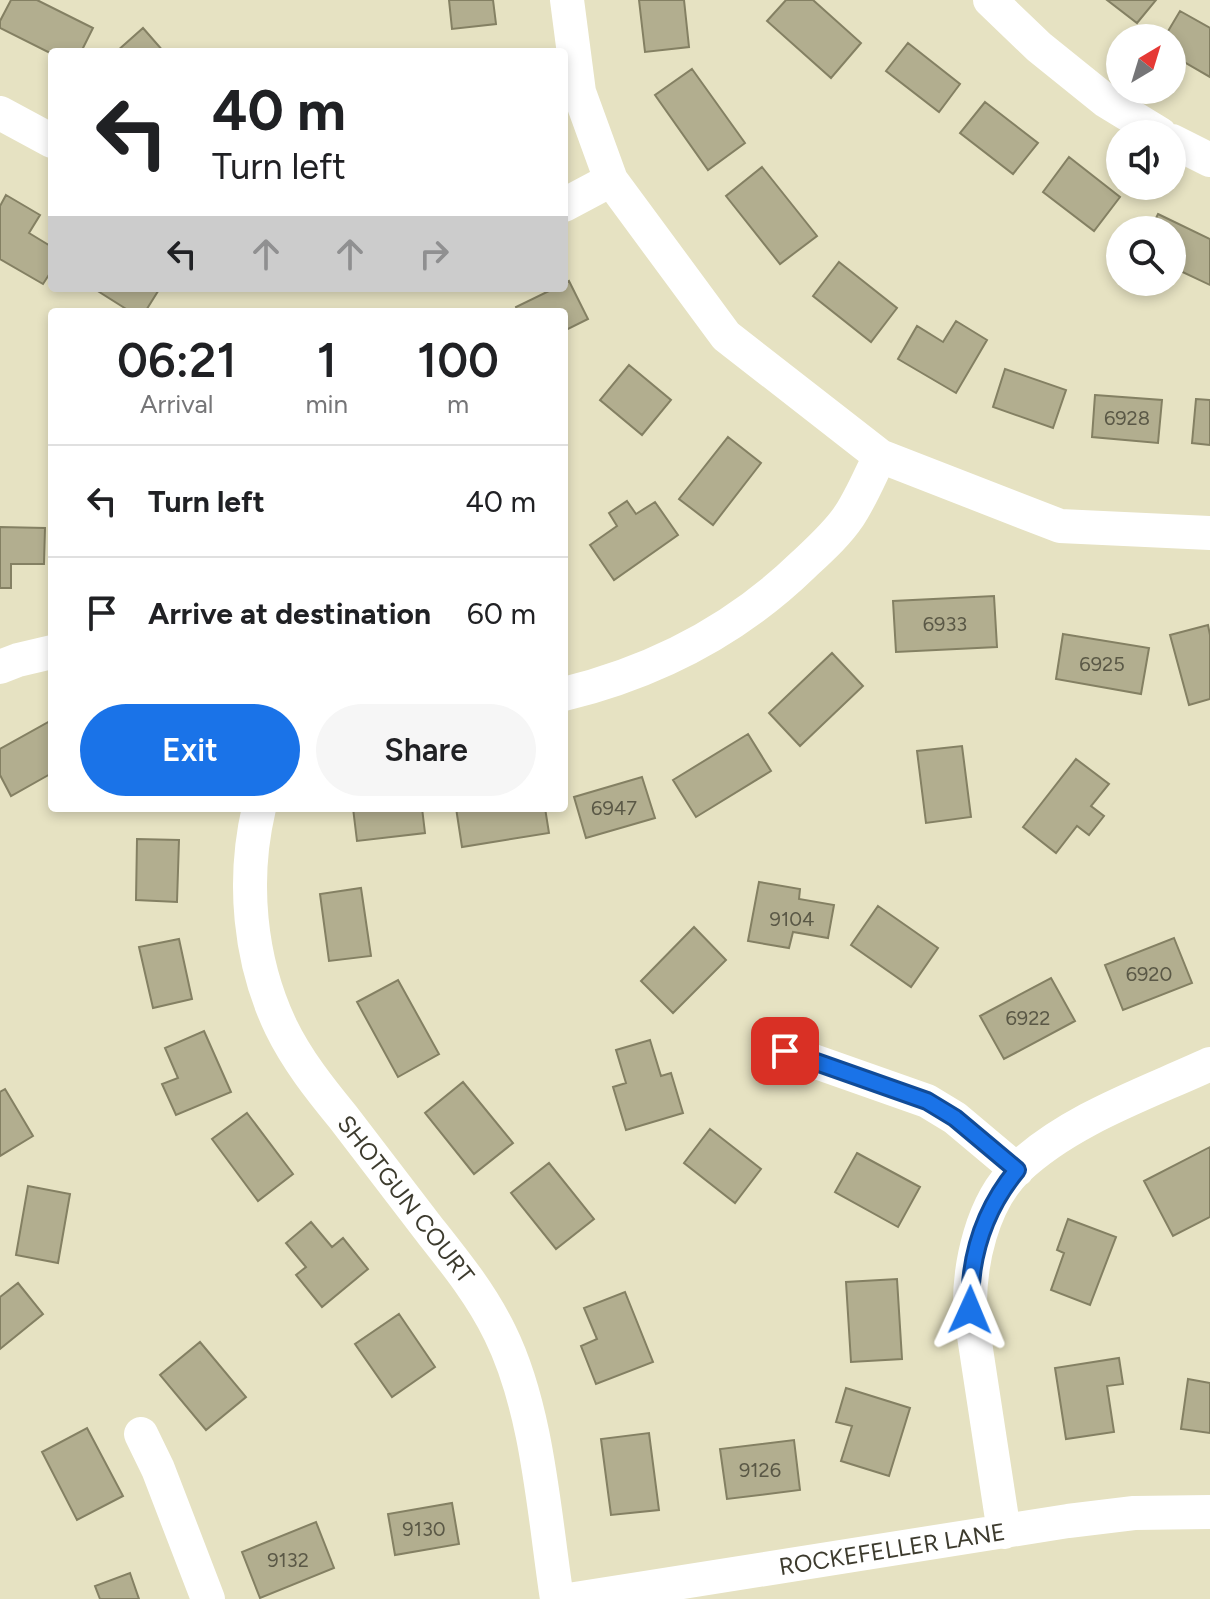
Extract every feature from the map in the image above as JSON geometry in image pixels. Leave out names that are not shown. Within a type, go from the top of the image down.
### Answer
[{"type":"street","points":[[567,0],[579,92],[611,180],[726,336],[880,456],[1060,526],[1210,533]]},
{"type":"street","points":[[990,0],[1039,47],[1106,101],[1137,120]]},
{"type":"street","points":[[0,113],[48,139]]},
{"type":"street","points":[[1186,148],[1210,160]]},
{"type":"street","points":[[568,203],[611,180]]},
{"type":"street","points":[[568,693],[635,673],[681,652],[754,607],[809,560],[849,516],[880,456]]},
{"type":"street","points":[[0,667],[48,653]]},
{"type":"street","name":"SHOTGUN COURT","points":[[258,812],[251,852],[251,917],[255,947],[281,1028],[306,1070],[469,1280],[501,1336],[518,1378],[530,1425],[557,1599]]},
{"type":"street","points":[[785,1051],[927,1101],[955,1118],[1017,1170]]},
{"type":"street","points":[[1004,1532],[969,1284],[972,1258],[981,1231],[1003,1187],[1017,1170],[1054,1140],[1099,1115],[1210,1064]]},
{"type":"street","points":[[141,1434],[158,1469],[208,1599]]},
{"type":"street","name":"ROCKEFELLER LANE","points":[[575,1599],[1134,1513],[1210,1512]]},
{"type":"building","points":[[11,0],[37,0],[93,28],[83,48],[48,48],[48,52],[0,28],[0,21]]},
{"type":"building","points":[[449,0],[493,0],[496,24],[452,29]]},
{"type":"building","points":[[639,0],[684,0],[689,47],[645,52]]},
{"type":"building","points":[[786,0],[813,0],[861,43],[831,78],[767,21]]},
{"type":"building","points":[[1107,0],[1156,0],[1137,23]]},
{"type":"building","points":[[1180,11],[1210,28],[1210,77],[1186,63],[1186,24],[1172,24]]},
{"type":"building","points":[[143,28],[160,48],[120,48]]},
{"type":"building","points":[[908,43],[960,84],[939,112],[886,71]]},
{"type":"building","points":[[692,69],[745,143],[708,170],[655,95]]},
{"type":"building","points":[[985,102],[1038,143],[1013,174],[960,133]]},
{"type":"building","points":[[1069,157],[1106,186],[1106,200],[1118,200],[1094,231],[1043,192]]},
{"type":"building","points":[[762,167],[817,236],[780,264],[726,196]]},
{"type":"building","points":[[6,195],[40,215],[29,233],[48,245],[48,276],[43,284],[0,259],[0,206]]},
{"type":"building","points":[[1186,227],[1210,239],[1210,285],[1186,274]]},
{"type":"building","points":[[839,262],[897,308],[871,342],[813,296]]},
{"type":"building","points":[[568,282],[588,319],[568,329],[568,308],[516,308],[547,292],[568,292]]},
{"type":"building","points":[[99,292],[158,292],[148,308],[125,308]]},
{"type":"building","points":[[956,321],[987,340],[956,393],[898,359],[917,326],[943,342]]},
{"type":"building","points":[[629,365],[671,400],[642,435],[600,400]]},
{"type":"building","points":[[1005,369],[1066,390],[1053,428],[993,407]]},
{"type":"building","points":[[1095,395],[1162,400],[1158,443],[1092,437]]},
{"type":"building","points":[[1196,399],[1210,400],[1210,445],[1192,443]]},
{"type":"building","points":[[728,437],[761,463],[713,525],[679,499]]},
{"type":"building","points":[[627,501],[636,514],[655,502],[678,535],[614,580],[590,545],[617,526],[609,513]]},
{"type":"building","points":[[0,527],[45,528],[44,564],[11,564],[11,588],[0,588]]},
{"type":"building","points":[[994,596],[997,647],[896,652],[893,601]]},
{"type":"building","points":[[1208,625],[1210,699],[1189,705],[1170,635]]},
{"type":"building","points":[[1063,634],[1149,648],[1141,694],[1056,679]]},
{"type":"building","points":[[832,653],[863,686],[800,746],[769,713]]},
{"type":"building","points":[[48,722],[48,775],[11,796],[0,775],[0,749]]},
{"type":"building","points":[[748,734],[771,771],[696,817],[673,780]]},
{"type":"building","points":[[962,746],[971,817],[926,823],[917,751]]},
{"type":"building","points":[[1076,759],[1109,784],[1091,806],[1104,816],[1089,835],[1077,826],[1056,853],[1023,827]]},
{"type":"building","points":[[642,777],[655,818],[586,838],[574,797]]},
{"type":"building","points":[[353,812],[422,812],[425,833],[357,841]]},
{"type":"building","points":[[457,812],[546,812],[549,833],[462,847]]},
{"type":"building","points":[[137,839],[179,840],[177,902],[136,900]]},
{"type":"building","points":[[759,882],[800,889],[799,899],[834,905],[828,938],[793,932],[789,948],[748,941]]},
{"type":"building","points":[[361,888],[371,956],[329,961],[320,894]]},
{"type":"building","points":[[878,906],[938,948],[911,987],[851,945]]},
{"type":"building","points":[[694,927],[726,960],[673,1013],[641,981]]},
{"type":"building","points":[[1174,938],[1192,983],[1123,1010],[1105,965]]},
{"type":"building","points":[[179,939],[192,999],[153,1008],[139,947]]},
{"type":"building","points":[[1051,978],[1075,1021],[1004,1059],[980,1016]]},
{"type":"building","points":[[398,980],[439,1054],[398,1077],[357,1002]]},
{"type":"building","points":[[204,1031],[231,1092],[176,1115],[162,1084],[178,1078],[165,1048]]},
{"type":"building","points":[[650,1040],[661,1076],[671,1073],[683,1113],[626,1130],[613,1087],[626,1083],[616,1050]]},
{"type":"building","points":[[463,1082],[513,1143],[474,1174],[425,1113]]},
{"type":"building","points":[[5,1089],[33,1136],[0,1156],[0,1092]]},
{"type":"building","points":[[247,1113],[293,1174],[258,1201],[212,1139]]},
{"type":"building","points":[[710,1129],[761,1169],[735,1203],[684,1163]]},
{"type":"building","points":[[1210,1147],[1210,1217],[1173,1236],[1144,1181]]},
{"type":"building","points":[[857,1153],[920,1187],[898,1227],[835,1192]]},
{"type":"building","points":[[549,1163],[594,1219],[556,1249],[511,1193]]},
{"type":"building","points":[[28,1186],[70,1194],[58,1263],[16,1255]]},
{"type":"building","points":[[1068,1219],[1116,1237],[1090,1305],[1051,1290],[1064,1253],[1057,1250]]},
{"type":"building","points":[[311,1222],[332,1247],[343,1238],[368,1269],[322,1307],[296,1275],[306,1267],[286,1243]]},
{"type":"building","points":[[897,1279],[902,1359],[851,1362],[846,1282]]},
{"type":"building","points":[[18,1283],[43,1314],[0,1349],[0,1297]]},
{"type":"building","points":[[625,1292],[653,1362],[596,1384],[581,1346],[597,1339],[584,1308]]},
{"type":"building","points":[[399,1314],[435,1367],[392,1397],[355,1344]]},
{"type":"building","points":[[200,1342],[246,1397],[206,1430],[160,1375]]},
{"type":"building","points":[[1119,1358],[1123,1384],[1107,1386],[1114,1432],[1066,1439],[1055,1368]]},
{"type":"building","points":[[1188,1379],[1210,1383],[1210,1433],[1181,1429]]},
{"type":"building","points":[[846,1388],[910,1408],[889,1476],[841,1461],[852,1426],[836,1422]]},
{"type":"building","points":[[87,1428],[123,1496],[77,1520],[42,1452]]},
{"type":"building","points":[[649,1433],[659,1510],[611,1515],[601,1439]]},
{"type":"building","points":[[794,1440],[800,1490],[727,1499],[720,1449]]},
{"type":"building","points":[[452,1503],[459,1544],[395,1555],[388,1514]]},
{"type":"building","points":[[316,1522],[334,1568],[260,1598],[242,1552]]},
{"type":"building","points":[[130,1573],[139,1599],[100,1599],[95,1586]]},
{"type":"route","points":[[785,1051],[927,1101],[955,1118],[1017,1170],[1003,1187],[981,1231],[972,1258],[970,1310]]}]
